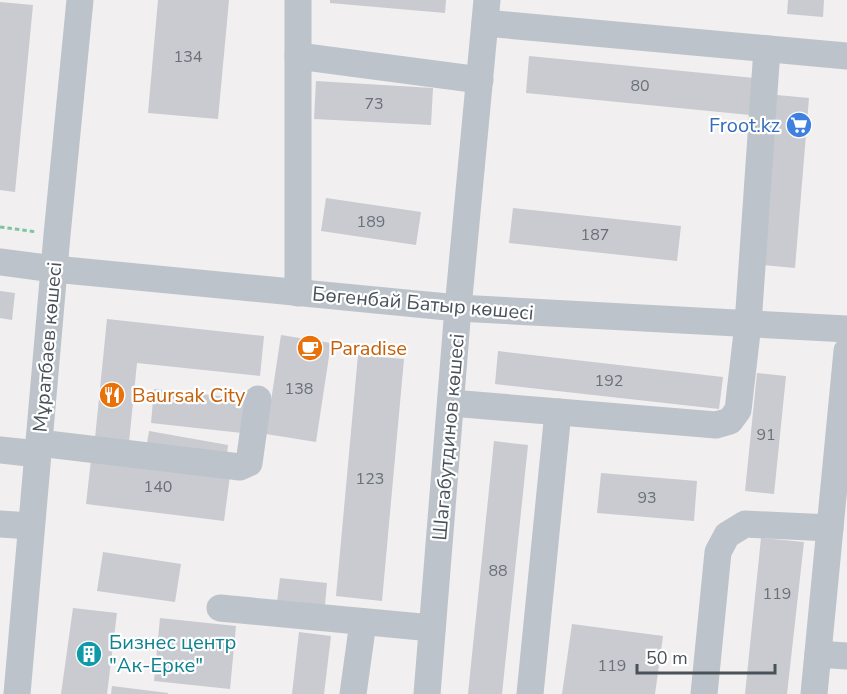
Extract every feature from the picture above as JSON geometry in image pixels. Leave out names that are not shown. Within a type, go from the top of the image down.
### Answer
[{"type":"street","name":"Мұратбаев көшесі","points":[[12,676],[32,526],[80,0]]},
{"type":"street","points":[[298,0],[298,293]]},
{"type":"street","points":[[486,11],[768,49],[847,56]]},
{"type":"street","name":"Шагабутдинов көшесі","points":[[427,694],[458,308],[486,11]]},
{"type":"street","points":[[451,403],[716,425],[730,421],[738,410],[748,324],[768,49]]},
{"type":"street","points":[[298,56],[480,80]]},
{"type":"street","name":"Бөгенбай Батыр көшесі","points":[[0,262],[458,308],[847,329]]},
{"type":"street","points":[[814,694],[847,351]]},
{"type":"street","points":[[0,450],[38,448],[240,467],[249,463],[258,399]]},
{"type":"street","points":[[530,694],[558,412]]},
{"type":"street","points":[[0,524],[32,526]]},
{"type":"street","points":[[704,694],[718,552],[727,535],[745,524],[830,528]]},
{"type":"street","points":[[220,608],[432,628]]},
{"type":"street","points":[[353,694],[363,622]]},
{"type":"street","points":[[818,654],[847,657]]},
{"type":"path","points":[[0,227],[57,235]]},
{"type":"building","points":[[158,0],[229,0],[218,119],[148,113]]},
{"type":"building","points":[[330,0],[446,0],[445,13],[330,3]]},
{"type":"building","points":[[788,0],[824,0],[823,17],[787,14]]},
{"type":"building","points":[[0,2],[33,5],[15,192],[0,190]]},
{"type":"building","points":[[529,56],[754,78],[750,115],[526,93]]},
{"type":"building","points":[[316,81],[433,88],[431,125],[314,119]]},
{"type":"building","points":[[777,95],[809,98],[795,268],[763,265]]},
{"type":"building","points":[[326,198],[421,212],[416,245],[321,231]]},
{"type":"building","points":[[513,208],[681,226],[677,261],[509,243]]},
{"type":"building","points":[[0,291],[15,293],[12,320],[0,318]]},
{"type":"building","points":[[107,319],[264,336],[260,376],[137,363],[128,452],[94,448]]},
{"type":"building","points":[[281,335],[331,343],[316,442],[266,434]]},
{"type":"building","points":[[498,351],[723,377],[719,409],[495,384]]},
{"type":"building","points":[[358,355],[404,359],[382,601],[336,596]]},
{"type":"building","points":[[757,373],[786,376],[774,494],[745,491]]},
{"type":"building","points":[[154,389],[246,399],[242,433],[151,423]]},
{"type":"building","points":[[149,431],[228,445],[226,462],[146,449]]},
{"type":"building","points":[[494,441],[528,445],[502,694],[468,694]]},
{"type":"building","points":[[92,451],[231,468],[224,521],[86,504]]},
{"type":"building","points":[[601,473],[697,481],[694,521],[597,513]]},
{"type":"building","points":[[761,538],[804,542],[787,694],[745,694]]},
{"type":"building","points":[[103,552],[181,564],[175,602],[97,591]]},
{"type":"building","points":[[280,578],[327,583],[324,616],[276,610]]},
{"type":"building","name":"Бизнес центр \"Ак-Ерке\"","points":[[73,608],[117,613],[107,694],[61,694]]},
{"type":"building","points":[[160,618],[236,626],[230,689],[154,681]]},
{"type":"building","points":[[572,624],[663,636],[655,694],[562,694]]},
{"type":"building","points":[[299,632],[331,636],[324,694],[292,694]]},
{"type":"building","points":[[112,686],[168,693],[168,694],[111,694]]},
{"type":"place","name":"Froot.kz","points":[[799,125]]},
{"type":"place","name":"Paradise","points":[[310,348]]},
{"type":"place","name":"Baursak City","points":[[112,395]]},
{"type":"place","name":"Бизнес центр \"Ак-Ерке\"","points":[[89,654]]}]
